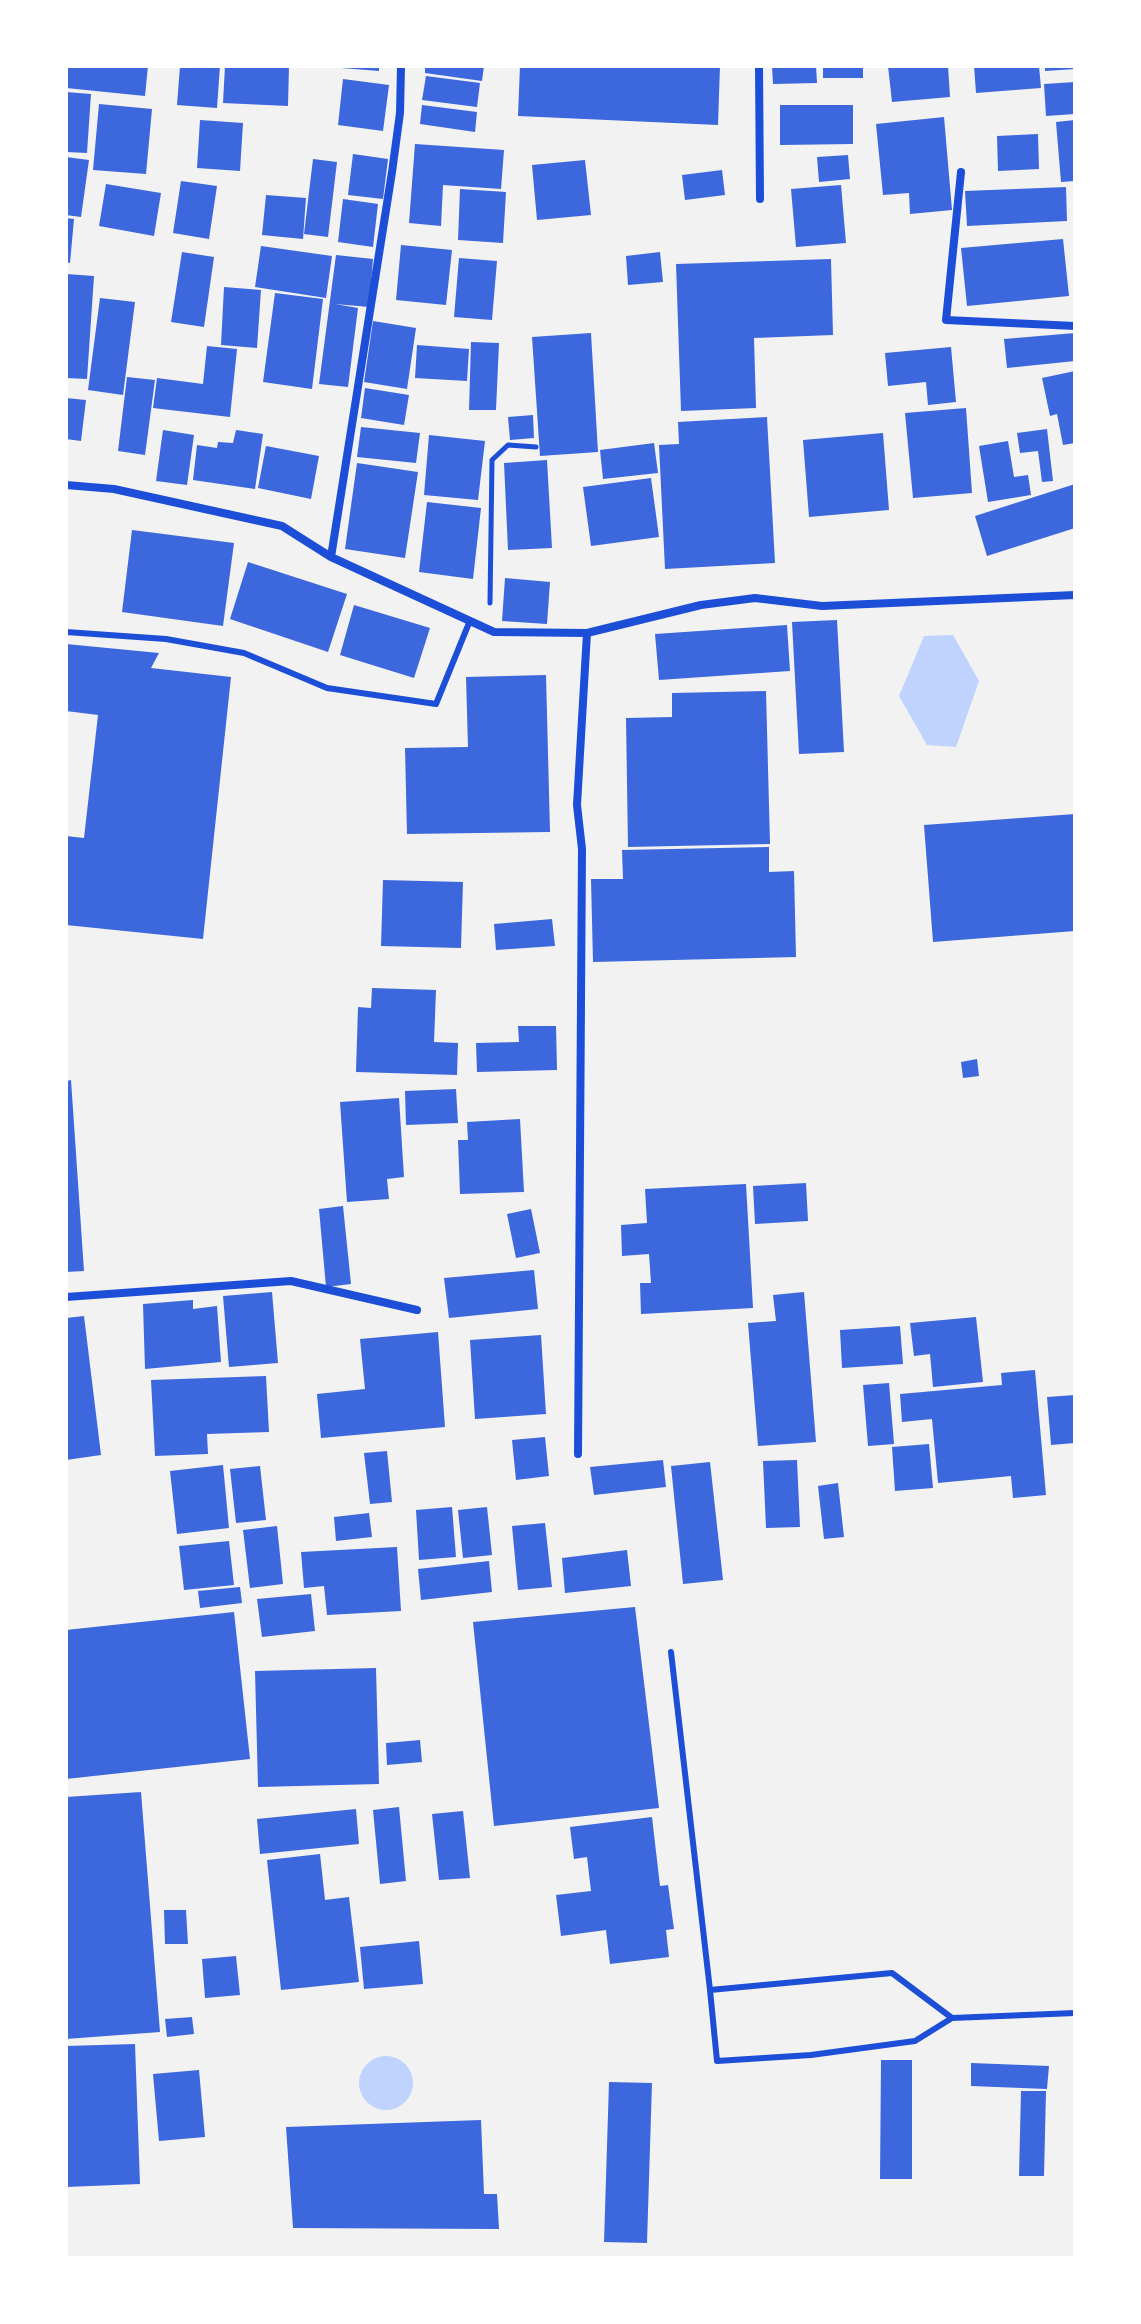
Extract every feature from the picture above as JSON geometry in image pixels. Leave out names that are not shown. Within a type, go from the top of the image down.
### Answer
[{"type":"street","points":[[331,557],[392,172],[400,113],[401,66]]},
{"type":"street","points":[[759,66],[760,199]]},
{"type":"street","points":[[961,172],[946,320],[1075,326]]},
{"type":"street","points":[[66,485],[114,489],[282,526],[331,557],[494,632],[587,633],[701,605],[755,598],[822,606],[1075,595]]},
{"type":"street","points":[[578,1454],[582,849],[577,805],[587,633]]},
{"type":"street","points":[[66,1297],[291,1281],[417,1310]]},
{"type":"lane","points":[[66,632],[166,639],[244,653],[327,688],[436,704],[469,623]]},
{"type":"lane","points":[[671,1652],[717,2061],[811,2055],[915,2041],[952,2018],[1075,2013]]},
{"type":"lane","points":[[710,1990],[892,1973],[952,2018]]},
{"type":"path","points":[[494,632],[489,589],[494,519],[492,460],[508,445],[536,447]]},
{"type":"water","points":[[953,635],[979,681],[956,747],[927,745],[899,696],[924,636]]},
{"type":"water","points":[[386,2056],[405,2064],[413,2083],[405,2102],[386,2110],[367,2102],[359,2083],[367,2064]]},
{"type":"building","points":[[66,66],[148,66],[145,96],[66,88]]},
{"type":"building","points":[[180,66],[220,66],[217,108],[177,105]]},
{"type":"building","points":[[225,66],[289,66],[288,106],[223,103]]},
{"type":"building","points":[[379,66],[379,71],[341,68]]},
{"type":"building","points":[[425,66],[484,66],[482,81],[425,73]]},
{"type":"building","points":[[520,66],[720,66],[718,125],[518,116]]},
{"type":"building","points":[[772,66],[816,66],[817,83],[773,84]]},
{"type":"building","points":[[823,66],[863,66],[863,78],[823,78]]},
{"type":"building","points":[[888,66],[948,66],[950,97],[892,102]]},
{"type":"building","points":[[974,66],[1039,66],[1041,88],[976,93]]},
{"type":"building","points":[[1045,66],[1075,66],[1075,69],[1045,71]]},
{"type":"building","points":[[426,76],[480,83],[477,107],[422,100]]},
{"type":"building","points":[[343,79],[389,85],[383,131],[338,125]]},
{"type":"building","points":[[1075,82],[1075,114],[1046,116],[1044,84]]},
{"type":"building","points":[[66,92],[91,94],[87,153],[66,152]]},
{"type":"building","points":[[99,104],[152,109],[146,174],[93,170]]},
{"type":"building","points":[[422,105],[477,112],[475,132],[420,124]]},
{"type":"building","points":[[780,105],[853,105],[853,144],[780,145]]},
{"type":"building","points":[[944,117],[952,210],[910,214],[909,193],[883,195],[876,124]]},
{"type":"building","points":[[200,120],[243,123],[240,171],[197,168]]},
{"type":"building","points":[[1075,120],[1075,181],[1061,182],[1056,122]]},
{"type":"building","points":[[1038,134],[1039,169],[998,171],[997,136]]},
{"type":"building","points":[[415,144],[504,150],[501,189],[443,185],[441,226],[409,223]]},
{"type":"building","points":[[353,154],[388,159],[383,199],[348,195]]},
{"type":"building","points":[[848,155],[850,179],[819,182],[817,157]]},
{"type":"building","points":[[66,157],[89,160],[81,217],[66,215]]},
{"type":"building","points":[[313,159],[337,162],[328,237],[304,234]]},
{"type":"building","points":[[585,160],[591,215],[537,220],[532,165]]},
{"type":"building","points":[[722,170],[725,195],[685,200],[682,175]]},
{"type":"building","points":[[181,181],[217,186],[209,239],[173,233]]},
{"type":"building","points":[[106,184],[161,193],[154,236],[99,226]]},
{"type":"building","points":[[841,185],[846,243],[796,247],[791,189]]},
{"type":"building","points":[[1066,187],[1067,221],[967,226],[965,191]]},
{"type":"building","points":[[460,189],[506,192],[503,243],[458,240]]},
{"type":"building","points":[[266,195],[306,198],[303,239],[262,235]]},
{"type":"building","points":[[343,199],[378,204],[373,247],[338,242]]},
{"type":"building","points":[[66,218],[74,219],[70,263],[66,262]]},
{"type":"building","points":[[1063,239],[1069,296],[967,306],[961,248]]},
{"type":"building","points":[[401,245],[452,250],[446,305],[396,300]]},
{"type":"building","points":[[261,246],[332,256],[326,298],[255,287]]},
{"type":"building","points":[[182,252],[214,257],[204,327],[171,322]]},
{"type":"building","points":[[660,252],[663,282],[628,285],[626,256]]},
{"type":"building","points":[[336,255],[373,259],[369,307],[335,304],[358,308],[348,387],[319,384]]},
{"type":"building","points":[[459,258],[497,261],[492,320],[454,317]]},
{"type":"building","points":[[831,259],[833,335],[754,338],[756,408],[681,411],[676,264]]},
{"type":"building","points":[[66,274],[94,276],[87,379],[66,378]]},
{"type":"building","points":[[224,287],[261,290],[257,348],[221,345]]},
{"type":"building","points":[[275,293],[323,299],[312,389],[263,382]]},
{"type":"building","points":[[100,298],[135,302],[123,395],[88,390]]},
{"type":"building","points":[[373,321],[416,328],[407,389],[364,382]]},
{"type":"building","points":[[591,333],[598,452],[540,456],[532,337]]},
{"type":"building","points":[[1075,333],[1075,361],[1007,368],[1004,339]]},
{"type":"building","points":[[471,342],[499,343],[496,410],[469,410]]},
{"type":"building","points":[[417,345],[469,349],[467,381],[415,378]]},
{"type":"building","points":[[207,346],[237,349],[230,417],[153,408],[157,378],[203,384]]},
{"type":"building","points":[[951,347],[956,402],[928,405],[926,382],[888,386],[885,353]]},
{"type":"building","points":[[1075,371],[1075,443],[1063,445],[1057,414],[1050,416],[1042,378]]},
{"type":"building","points":[[127,377],[155,380],[145,455],[118,451]]},
{"type":"building","points":[[365,388],[409,395],[404,425],[361,418]]},
{"type":"building","points":[[66,398],[86,400],[81,441],[66,439]]},
{"type":"building","points":[[966,408],[972,493],[913,498],[905,413]]},
{"type":"building","points":[[533,415],[534,438],[510,440],[508,417]]},
{"type":"building","points":[[767,417],[775,563],[665,569],[659,445],[679,444],[678,422]]},
{"type":"building","points":[[361,427],[420,433],[416,463],[357,457]]},
{"type":"building","points":[[1047,429],[1053,481],[1042,482],[1038,451],[1020,453],[1017,433]]},
{"type":"building","points":[[163,430],[194,435],[187,485],[156,481]]},
{"type":"building","points":[[236,430],[263,434],[255,489],[193,480],[197,445],[217,448],[218,442],[233,443]]},
{"type":"building","points":[[883,433],[889,510],[809,517],[803,440]]},
{"type":"building","points":[[429,435],[485,441],[478,500],[424,495]]},
{"type":"building","points":[[1008,441],[1014,477],[1028,475],[1031,495],[988,502],[979,446]]},
{"type":"building","points":[[654,443],[658,473],[603,479],[600,450]]},
{"type":"building","points":[[266,446],[319,456],[311,499],[258,488]]},
{"type":"building","points":[[547,460],[552,548],[508,550],[504,463]]},
{"type":"building","points":[[357,463],[418,472],[405,558],[345,549]]},
{"type":"building","points":[[651,478],[659,537],[591,546],[583,487]]},
{"type":"building","points":[[1075,484],[1075,528],[987,556],[975,516]]},
{"type":"building","points":[[427,502],[481,508],[473,579],[419,572]]},
{"type":"building","points":[[132,530],[234,543],[223,626],[122,612]]},
{"type":"building","points":[[248,562],[347,594],[328,652],[230,619]]},
{"type":"building","points":[[505,578],[550,582],[547,624],[502,621]]},
{"type":"building","points":[[354,605],[430,628],[414,678],[340,655]]},
{"type":"building","points":[[837,620],[844,752],[799,754],[792,622]]},
{"type":"building","points":[[787,625],[790,671],[659,680],[655,634]]},
{"type":"building","points":[[66,644],[159,653],[151,668],[231,677],[203,939],[66,925],[66,836],[84,838],[98,715],[66,711]]},
{"type":"building","points":[[546,675],[550,832],[407,834],[405,748],[468,747],[466,677]]},
{"type":"building","points":[[766,691],[770,844],[628,847],[626,718],[672,717],[672,693]]},
{"type":"building","points":[[1075,814],[1075,931],[933,942],[924,825]]},
{"type":"building","points":[[769,847],[769,872],[794,871],[796,957],[593,962],[591,879],[623,879],[622,850]]},
{"type":"building","points":[[383,880],[463,882],[461,948],[381,946]]},
{"type":"building","points":[[552,919],[555,946],[496,950],[494,924]]},
{"type":"building","points":[[372,988],[436,990],[434,1042],[458,1043],[457,1075],[356,1072],[358,1007],[371,1008]]},
{"type":"building","points":[[518,1026],[556,1026],[557,1070],[477,1072],[476,1043],[519,1042]]},
{"type":"building","points":[[977,1059],[979,1076],[963,1078],[961,1062]]},
{"type":"building","points":[[71,1080],[84,1271],[66,1272],[66,1081]]},
{"type":"building","points":[[456,1089],[458,1123],[406,1125],[405,1091]]},
{"type":"building","points":[[399,1098],[404,1177],[387,1179],[389,1199],[347,1202],[340,1102]]},
{"type":"building","points":[[520,1119],[524,1192],[460,1194],[458,1140],[468,1140],[467,1122]]},
{"type":"building","points":[[806,1183],[808,1221],[755,1224],[753,1186]]},
{"type":"building","points":[[746,1184],[753,1308],[641,1314],[640,1283],[651,1283],[649,1254],[622,1256],[621,1225],[647,1223],[645,1189]]},
{"type":"building","points":[[343,1206],[351,1284],[326,1287],[319,1209]]},
{"type":"building","points":[[531,1209],[540,1253],[516,1258],[507,1214]]},
{"type":"building","points":[[534,1270],[538,1309],[449,1318],[444,1278]]},
{"type":"building","points":[[272,1292],[278,1363],[229,1367],[223,1296]]},
{"type":"building","points":[[804,1292],[816,1442],[758,1446],[748,1323],[776,1321],[773,1295]]},
{"type":"building","points":[[193,1300],[193,1309],[217,1306],[221,1362],[145,1369],[143,1304]]},
{"type":"building","points":[[84,1316],[101,1455],[66,1460],[66,1318]]},
{"type":"building","points":[[976,1317],[983,1382],[933,1387],[930,1354],[914,1356],[910,1323]]},
{"type":"building","points":[[900,1326],[903,1364],[842,1368],[840,1330]]},
{"type":"building","points":[[438,1332],[445,1427],[321,1438],[317,1394],[365,1389],[360,1339]]},
{"type":"building","points":[[541,1335],[546,1414],[475,1419],[470,1340]]},
{"type":"building","points":[[1035,1370],[1046,1495],[1013,1498],[1011,1476],[938,1483],[932,1419],[902,1422],[900,1394],[1002,1385],[1001,1373]]},
{"type":"building","points":[[266,1376],[269,1432],[207,1434],[208,1454],[155,1456],[151,1380]]},
{"type":"building","points":[[889,1383],[894,1444],[868,1446],[863,1385]]},
{"type":"building","points":[[1075,1395],[1075,1443],[1051,1445],[1047,1397]]},
{"type":"building","points":[[545,1437],[549,1476],[516,1480],[512,1440]]},
{"type":"building","points":[[929,1444],[933,1488],[895,1491],[892,1447]]},
{"type":"building","points":[[387,1451],[392,1502],[370,1504],[364,1453]]},
{"type":"building","points":[[663,1460],[666,1487],[594,1495],[590,1467]]},
{"type":"building","points":[[797,1460],[800,1527],[766,1528],[763,1461]]},
{"type":"building","points":[[710,1462],[723,1580],[683,1584],[671,1466]]},
{"type":"building","points":[[223,1465],[229,1528],[177,1534],[170,1471]]},
{"type":"building","points":[[260,1466],[266,1520],[236,1523],[230,1469]]},
{"type":"building","points":[[838,1483],[844,1537],[824,1539],[818,1486]]},
{"type":"building","points":[[452,1507],[456,1557],[419,1560],[416,1510]]},
{"type":"building","points":[[487,1507],[492,1555],[463,1558],[458,1510]]},
{"type":"building","points":[[369,1513],[372,1537],[336,1541],[334,1517]]},
{"type":"building","points":[[545,1523],[552,1587],[518,1590],[512,1526]]},
{"type":"building","points":[[277,1526],[283,1584],[250,1588],[243,1530]]},
{"type":"building","points":[[229,1541],[234,1585],[184,1590],[179,1546]]},
{"type":"building","points":[[397,1547],[401,1611],[327,1615],[324,1586],[304,1588],[301,1552]]},
{"type":"building","points":[[627,1550],[631,1586],[565,1593],[562,1558]]},
{"type":"building","points":[[489,1561],[492,1592],[421,1600],[418,1569]]},
{"type":"building","points":[[240,1587],[242,1603],[200,1608],[198,1591]]},
{"type":"building","points":[[311,1594],[315,1631],[262,1637],[257,1599]]},
{"type":"building","points":[[635,1607],[659,1808],[494,1826],[473,1622]]},
{"type":"building","points":[[234,1612],[250,1759],[66,1779],[66,1630]]},
{"type":"building","points":[[376,1668],[379,1784],[258,1787],[255,1671]]},
{"type":"building","points":[[420,1740],[422,1762],[387,1765],[386,1743]]},
{"type":"building","points":[[141,1792],[160,2032],[66,2039],[66,1797]]},
{"type":"building","points":[[399,1807],[406,1881],[380,1884],[373,1810]]},
{"type":"building","points":[[356,1809],[359,1844],[260,1854],[257,1819]]},
{"type":"building","points":[[463,1811],[470,1878],[439,1880],[432,1814]]},
{"type":"building","points":[[652,1817],[660,1886],[668,1885],[674,1929],[666,1930],[669,1957],[610,1964],[606,1930],[561,1936],[556,1895],[591,1891],[587,1857],[574,1859],[570,1827]]},
{"type":"building","points":[[320,1854],[325,1900],[349,1897],[359,1982],[281,1990],[267,1860]]},
{"type":"building","points":[[164,1910],[186,1910],[188,1944],[165,1944]]},
{"type":"building","points":[[419,1941],[423,1984],[364,1989],[360,1947]]},
{"type":"building","points":[[236,1956],[240,1995],[205,1998],[202,1959]]},
{"type":"building","points":[[192,2017],[194,2034],[167,2037],[165,2019]]},
{"type":"building","points":[[135,2044],[140,2184],[66,2187],[66,2046]]},
{"type":"building","points":[[881,2060],[912,2060],[912,2179],[880,2179]]},
{"type":"building","points":[[971,2063],[1049,2066],[1047,2089],[971,2086]]},
{"type":"building","points":[[199,2070],[205,2137],[159,2141],[153,2074]]},
{"type":"building","points":[[609,2082],[652,2083],[647,2243],[604,2242]]},
{"type":"building","points":[[1021,2091],[1046,2091],[1044,2176],[1019,2176]]},
{"type":"building","points":[[481,2120],[484,2194],[497,2194],[499,2229],[293,2228],[286,2127]]}]
